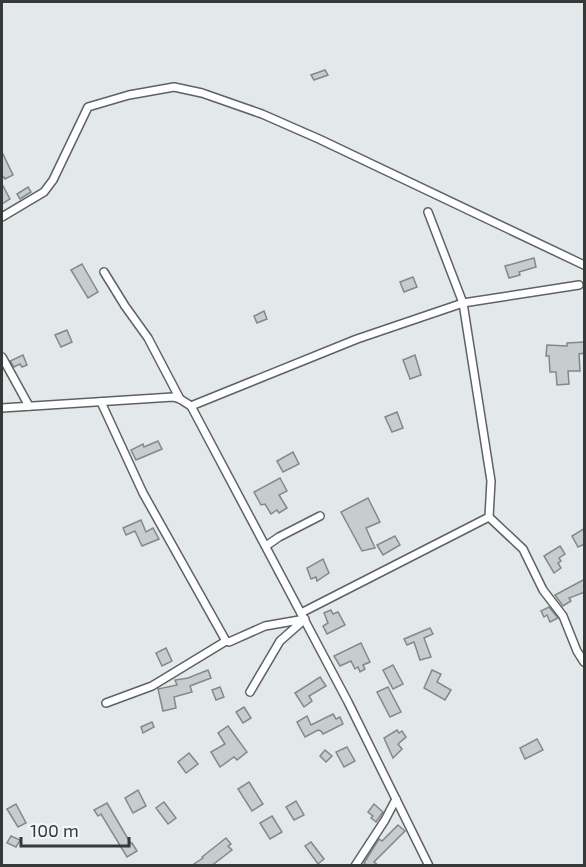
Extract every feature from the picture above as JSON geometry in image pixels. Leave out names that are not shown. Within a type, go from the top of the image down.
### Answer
[{"type":"street","points":[[2,217],[44,192],[53,180],[88,107],[129,95],[174,87],[202,93],[262,114],[585,265]]},
{"type":"street","points":[[428,212],[463,303],[491,481],[489,517],[523,549],[543,590],[563,616],[576,651],[585,662]]},
{"type":"street","points":[[104,272],[148,338],[180,399]]},
{"type":"street","points":[[191,406],[357,339],[463,303],[579,285]]},
{"type":"street","points":[[2,357],[29,406]]},
{"type":"street","points":[[2,408],[172,397],[191,406],[348,702],[429,866]]},
{"type":"street","points":[[101,402],[143,493],[226,641]]},
{"type":"street","points":[[266,546],[320,516]]},
{"type":"street","points":[[105,703],[152,686],[226,641],[229,642],[265,626],[303,616],[489,517]]},
{"type":"street","points":[[250,692],[280,641],[303,616]]},
{"type":"street","points":[[355,866],[396,799]]},
{"type":"building","points":[[325,70],[328,75],[314,80],[311,75]]},
{"type":"building","points":[[2,152],[13,175],[5,179],[2,178]]},
{"type":"building","points":[[2,184],[10,199],[2,204]]},
{"type":"building","points":[[28,187],[31,192],[20,199],[17,194]]},
{"type":"building","points":[[534,258],[536,267],[509,278],[505,266]]},
{"type":"building","points":[[82,264],[98,292],[88,298],[71,270]]},
{"type":"building","points":[[413,277],[417,287],[404,292],[400,282]]},
{"type":"building","points":[[264,311],[267,319],[257,323],[254,316]]},
{"type":"building","points":[[67,330],[72,342],[61,347],[55,335]]},
{"type":"building","points":[[585,342],[585,353],[579,354],[580,371],[568,371],[569,384],[557,385],[556,372],[550,372],[549,356],[546,356],[547,345],[567,346],[567,343]]},
{"type":"building","points":[[23,355],[27,365],[22,367],[20,364],[14,367],[10,361]]},
{"type":"building","points":[[415,355],[421,375],[410,379],[403,360]]},
{"type":"building","points":[[397,412],[403,428],[392,432],[385,417]]},
{"type":"building","points":[[158,441],[162,449],[136,460],[131,450],[143,444],[144,447]]},
{"type":"building","points":[[293,452],[299,464],[283,472],[277,461]]},
{"type":"building","points":[[280,478],[287,491],[279,495],[287,508],[279,513],[277,510],[271,514],[265,504],[261,505],[254,492]]},
{"type":"building","points":[[368,498],[380,522],[366,528],[375,548],[362,551],[341,512]]},
{"type":"building","points":[[141,520],[146,532],[153,528],[159,539],[142,546],[135,531],[126,535],[123,528]]},
{"type":"building","points":[[585,528],[585,544],[578,547],[572,536]]},
{"type":"building","points":[[395,536],[400,545],[383,555],[377,545]]},
{"type":"building","points":[[560,546],[565,554],[559,558],[561,561],[558,563],[561,568],[554,573],[544,556]]},
{"type":"building","points":[[323,559],[329,573],[317,581],[316,577],[311,579],[307,568]]},
{"type":"building","points":[[585,579],[585,592],[569,598],[571,601],[563,606],[555,595]]},
{"type":"building","points":[[549,607],[558,618],[550,622],[547,615],[544,617],[541,611]]},
{"type":"building","points":[[331,610],[333,614],[338,612],[345,625],[327,634],[323,626],[328,623],[324,613]]},
{"type":"building","points":[[430,628],[433,634],[424,638],[431,657],[420,660],[414,642],[407,645],[404,639]]},
{"type":"building","points":[[361,643],[370,662],[363,665],[365,669],[360,672],[358,667],[355,669],[351,661],[340,666],[334,656]]},
{"type":"building","points":[[166,648],[172,661],[162,666],[156,653]]},
{"type":"building","points":[[393,665],[403,684],[393,689],[383,670]]},
{"type":"building","points":[[208,670],[211,678],[190,686],[192,692],[174,697],[176,708],[163,711],[158,689],[177,685],[175,680],[188,678]]},
{"type":"building","points":[[432,670],[441,674],[437,682],[451,690],[445,700],[424,688]]},
{"type":"building","points":[[320,677],[326,686],[309,696],[312,701],[304,707],[295,693]]},
{"type":"building","points":[[220,687],[224,697],[216,700],[212,690]]},
{"type":"building","points":[[388,687],[401,712],[390,717],[377,692]]},
{"type":"building","points":[[244,707],[251,718],[243,723],[236,712]]},
{"type":"building","points":[[333,714],[336,719],[340,717],[343,724],[323,734],[318,730],[305,737],[297,722],[307,716],[311,725]]},
{"type":"building","points":[[152,722],[154,727],[143,733],[141,727]]},
{"type":"building","points":[[228,726],[247,752],[237,760],[234,757],[220,767],[211,752],[225,744],[218,733]]},
{"type":"building","points":[[397,730],[399,733],[402,731],[406,737],[398,744],[402,749],[393,758],[384,738]]},
{"type":"building","points":[[537,739],[543,750],[525,759],[520,748]]},
{"type":"building","points":[[347,747],[355,761],[344,767],[336,752]]},
{"type":"building","points":[[325,750],[332,756],[326,762],[320,756]]},
{"type":"building","points":[[189,753],[198,764],[186,773],[178,762]]},
{"type":"building","points":[[249,782],[263,804],[252,811],[238,789]]},
{"type":"building","points":[[138,790],[146,806],[133,813],[125,798]]},
{"type":"building","points":[[296,801],[304,815],[294,820],[286,807]]},
{"type":"building","points":[[164,802],[176,818],[168,824],[156,808]]},
{"type":"building","points":[[107,803],[137,851],[127,857],[101,814],[98,816],[94,810]]},
{"type":"building","points":[[16,804],[26,823],[18,827],[7,809]]},
{"type":"building","points":[[374,804],[383,812],[376,822],[368,812]]},
{"type":"building","points":[[272,816],[282,832],[270,839],[260,823]]},
{"type":"building","points":[[398,825],[405,831],[374,862],[379,866],[367,866],[364,863],[379,839],[382,841]]},
{"type":"building","points":[[11,836],[20,840],[16,847],[7,843]]},
{"type":"building","points":[[226,838],[232,850],[211,866],[191,866],[203,858]]},
{"type":"building","points":[[311,842],[324,859],[318,864],[305,846]]}]
